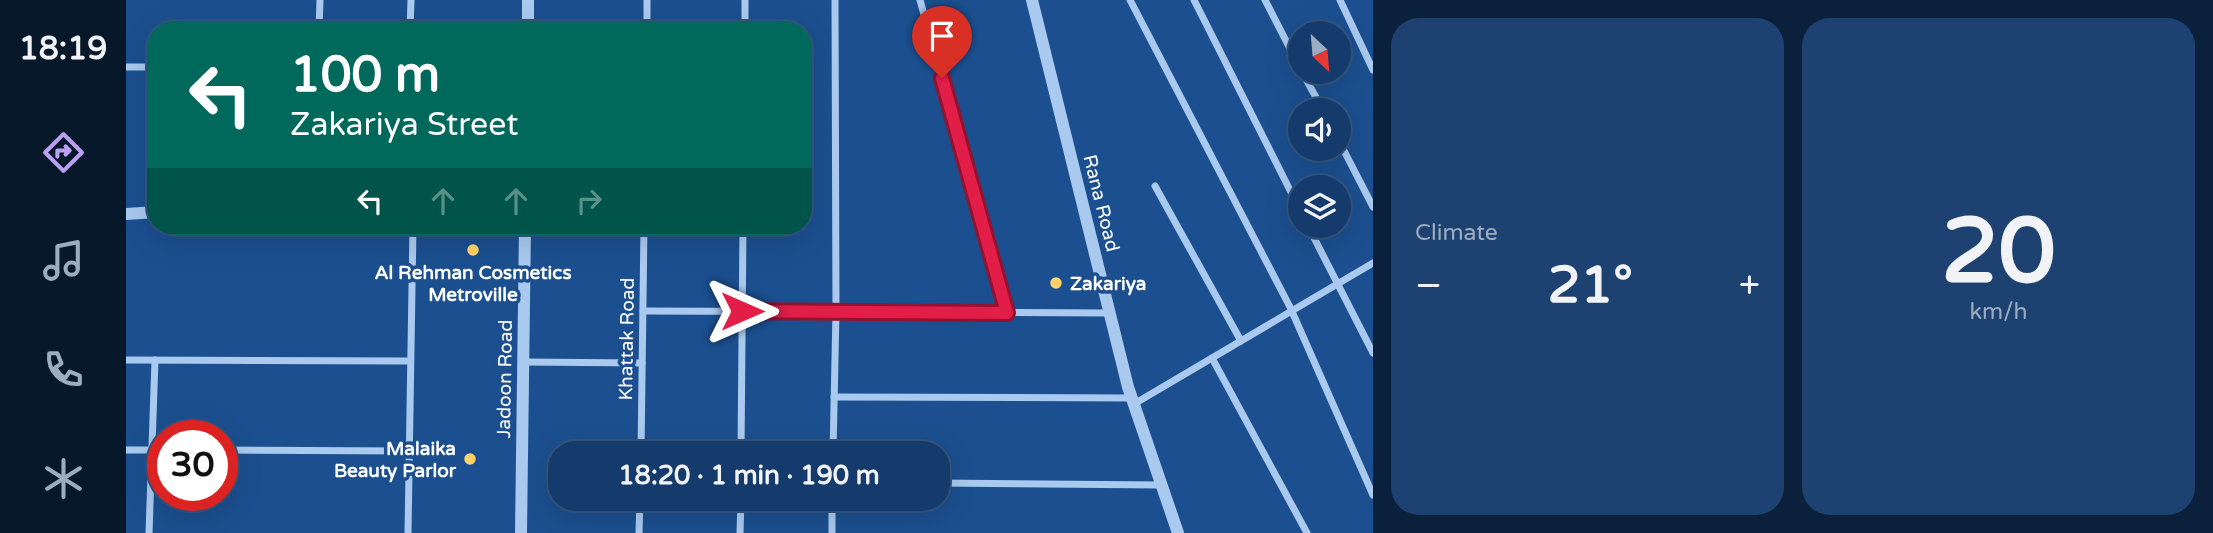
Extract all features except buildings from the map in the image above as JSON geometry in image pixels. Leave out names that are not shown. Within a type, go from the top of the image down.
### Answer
[{"type":"street","points":[[319,21],[320,0]]},
{"type":"street","points":[[410,21],[411,0]]},
{"type":"street","points":[[528,0],[528,21]]},
{"type":"street","points":[[647,0],[647,21]]},
{"type":"street","points":[[744,21],[745,0]]},
{"type":"street","points":[[833,441],[836,312],[835,0]]},
{"type":"street","points":[[920,0],[1007,313]]},
{"type":"street","name":"Rana Road","points":[[1032,0],[1133,401],[1178,533]]},
{"type":"street","points":[[1130,0],[1292,311],[1373,495]]},
{"type":"street","points":[[1194,0],[1288,186]]},
{"type":"street","points":[[1265,0],[1288,45]]},
{"type":"street","points":[[1340,0],[1373,70]]},
{"type":"street","points":[[126,67],[147,67]]},
{"type":"street","points":[[1349,161],[1373,207]]},
{"type":"street","points":[[1155,186],[1241,341]]},
{"type":"street","points":[[126,214],[147,213]]},
{"type":"street","points":[[408,533],[413,235]]},
{"type":"street","name":"Jadoon Road","points":[[521,533],[525,235]]},
{"type":"street","name":"Khattak Road","points":[[640,441],[644,235]]},
{"type":"street","points":[[741,441],[743,235]]},
{"type":"street","points":[[1314,238],[1373,353]]},
{"type":"street","points":[[834,397],[1133,401],[1212,358],[1373,263]]},
{"type":"street","points":[[643,311],[1110,313]]},
{"type":"street","points":[[1212,358],[1307,533]]},
{"type":"street","points":[[126,360],[409,361]]},
{"type":"street","points":[[152,420],[155,360]]},
{"type":"street","points":[[523,362],[642,363]]},
{"type":"street","points":[[126,450],[147,450]]},
{"type":"street","points":[[238,450],[408,451]]},
{"type":"street","points":[[950,483],[1161,485]]},
{"type":"street","points":[[149,533],[150,511]]},
{"type":"street","points":[[639,533],[640,511]]},
{"type":"street","points":[[740,533],[741,511]]},
{"type":"street","points":[[832,511],[832,533]]},
{"type":"place","name":"Al Rehman Cosmetics Metroville","points":[[473,250]]},
{"type":"place","name":"Zakariya","points":[[1056,283]]},
{"type":"place","name":"Malaika Beauty Parlor","points":[[470,459]]},
{"type":"route","points":[[742,311],[1007,313],[942,78]]}]
